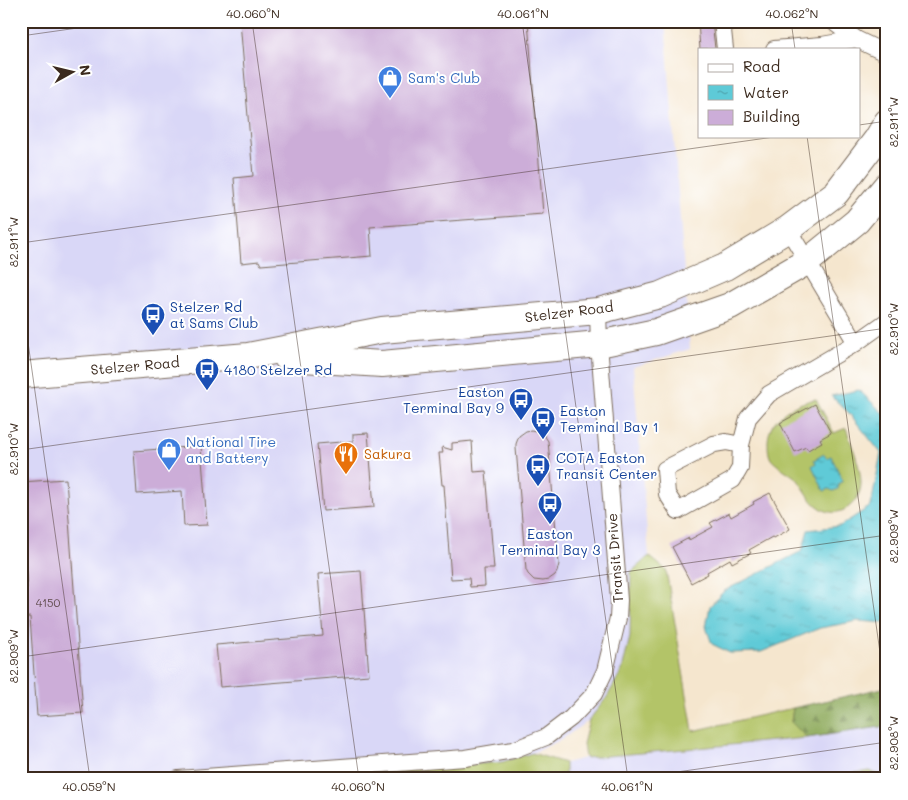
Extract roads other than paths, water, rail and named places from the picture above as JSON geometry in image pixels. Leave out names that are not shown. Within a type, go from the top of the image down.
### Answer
[{"type":"main road","name":"Stelzer Road","points":[[21,375],[248,356],[382,330],[598,311],[660,296],[724,266],[788,229],[836,193],[877,139],[887,122]]},
{"type":"main road","name":"Stelzer Road","points":[[248,356],[382,364],[599,344],[656,332],[730,306],[808,261],[857,221],[887,185]]},
{"type":"street","points":[[722,21],[725,48]]},
{"type":"street","points":[[836,21],[836,24],[856,40],[887,54]]},
{"type":"street","points":[[786,48],[856,40]]},
{"type":"street","points":[[788,229],[856,343]]},
{"type":"street","name":"Transit Drive","points":[[178,779],[298,774],[465,758],[513,750],[546,737],[571,718],[594,694],[606,671],[618,618],[619,600],[598,311]]},
{"type":"street","points":[[741,445],[726,442],[714,444],[665,469],[667,494],[678,511],[733,480],[740,468],[741,445],[748,418],[769,394],[856,343],[887,321]]},
{"type":"water","points":[[859,390],[887,417],[887,623],[858,621],[820,628],[761,652],[730,653],[712,644],[706,627],[710,606],[724,591],[802,551],[808,530],[840,526],[871,506],[881,453],[849,413],[831,396]]},
{"type":"water","points":[[824,454],[826,458],[831,456],[843,481],[839,483],[838,489],[833,491],[829,489],[824,491],[812,466],[816,463],[814,460]]},
{"type":"place","name":"Sam's Club","points":[[390,99]]},
{"type":"place","name":"Stelzer Rd at Sams Club","points":[[153,336]]},
{"type":"place","name":"4180 Stelzer Rd","points":[[207,391]]},
{"type":"place","name":"Easton Terminal Bay 9","points":[[521,421]]},
{"type":"place","name":"Easton Terminal Bay 1","points":[[543,440]]},
{"type":"place","name":"National Tire and Battery","points":[[169,471]]},
{"type":"place","name":"Sakura","points":[[346,475]]},
{"type":"place","name":"COTA Easton Transit Center","points":[[538,487]]},
{"type":"place","name":"Easton Terminal Bay 3","points":[[550,525]]}]
